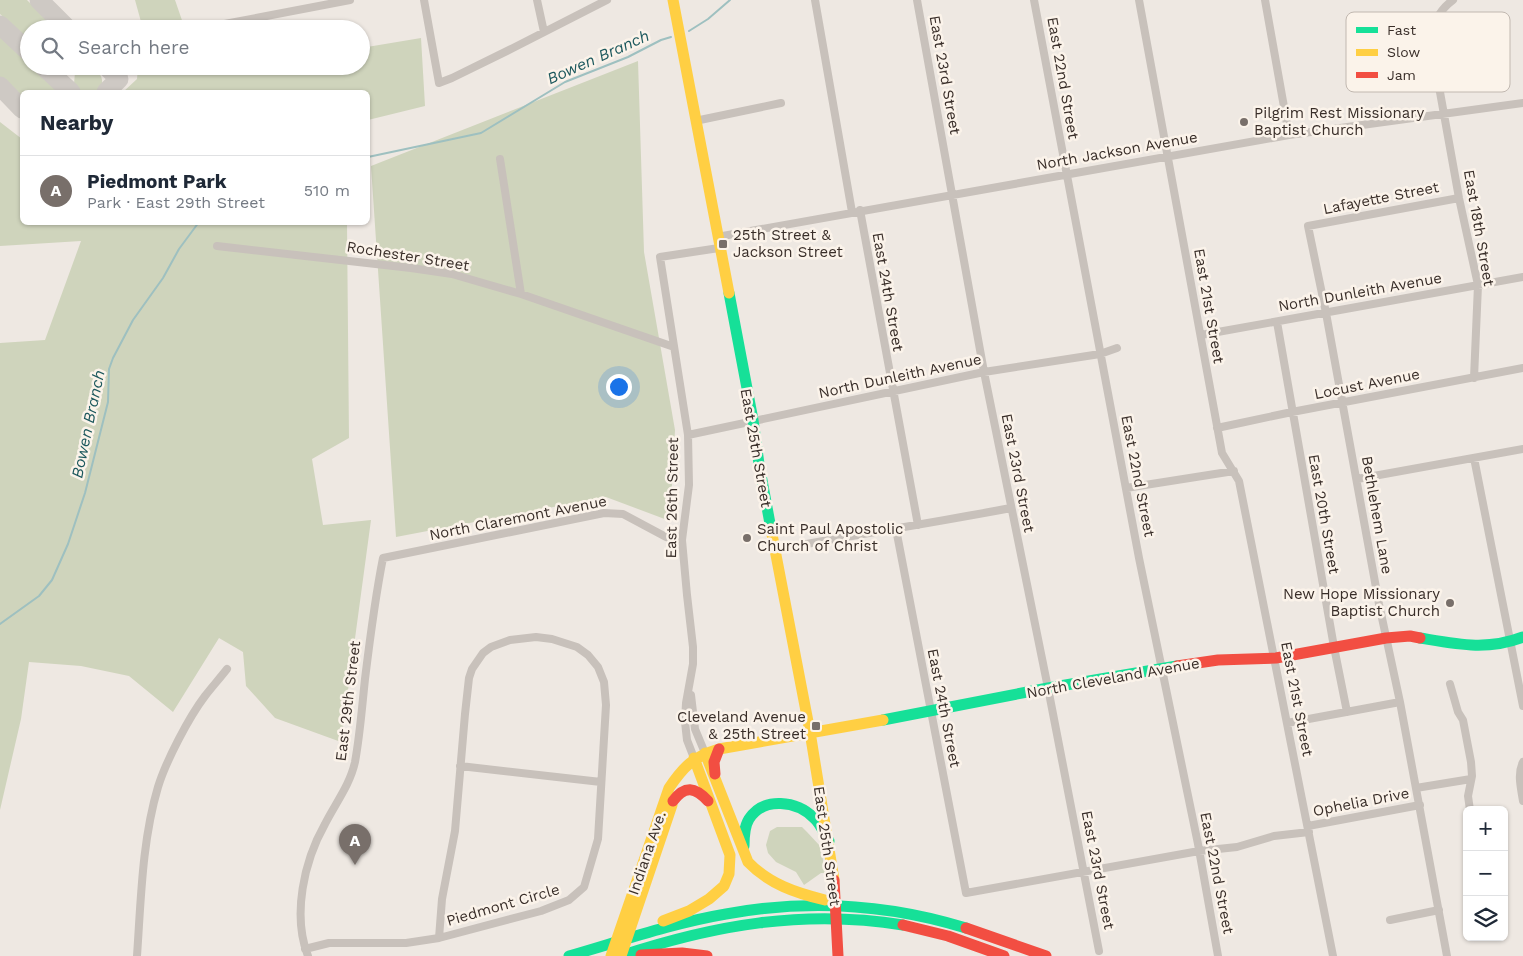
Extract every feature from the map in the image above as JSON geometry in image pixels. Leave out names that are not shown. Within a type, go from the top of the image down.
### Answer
[{"type":"main road","name":"East 25th Street","points":[[673,0],[829,841],[834,876],[838,956]]},
{"type":"main road","name":"North Cleveland Avenue","points":[[699,756],[718,749],[1162,668],[1218,660],[1276,658],[1386,638],[1410,636],[1471,646],[1510,642],[1523,638]]},
{"type":"main road","points":[[718,749],[714,762],[717,784],[748,862],[763,877],[776,885],[817,901],[930,918],[1046,956]]},
{"type":"main road","points":[[699,756],[717,784]]},
{"type":"main road","points":[[570,956],[653,928],[709,899],[717,893],[727,880],[730,868],[730,855],[710,802],[699,756]]},
{"type":"main road","name":"Indiana Ave.","points":[[620,956],[679,783],[699,756]]},
{"type":"main road","name":"Indiana Ave.","points":[[611,956],[668,788],[680,770],[699,756]]},
{"type":"main road","points":[[673,801],[683,790],[694,789],[710,802]]},
{"type":"main road","points":[[744,851],[744,833],[749,819],[762,808],[772,805],[790,804],[804,811],[816,820],[829,841]]},
{"type":"main road","points":[[653,928],[736,912],[817,901]]},
{"type":"main road","points":[[643,952],[696,932],[764,921],[818,918],[913,927],[1004,956]]},
{"type":"main road","points":[[620,956],[643,952],[682,952],[707,956]]},
{"type":"street","points":[[245,20],[350,0]]},
{"type":"street","points":[[424,0],[439,82],[452,78],[607,0]]},
{"type":"street","points":[[537,0],[544,32]]},
{"type":"street","name":"East 24th Street","points":[[815,0],[918,525]]},
{"type":"street","name":"East 23rd Street","points":[[917,0],[984,372],[1099,951]]},
{"type":"street","name":"East 22nd Street","points":[[1034,0],[1100,354],[1218,956]]},
{"type":"street","name":"East 21st Street","points":[[1139,0],[1222,453],[1239,481],[1276,658],[1333,956]]},
{"type":"street","points":[[1265,0],[1289,135]]},
{"type":"street","points":[[1441,12],[1452,0]]},
{"type":"street","name":"East 18th Street","points":[[1441,92],[1458,198],[1478,285],[1474,378]]},
{"type":"street","points":[[695,121],[781,103]]},
{"type":"street","name":"North Jackson Avenue","points":[[660,257],[856,211],[1289,135],[1523,103]]},
{"type":"street","points":[[500,159],[521,294]]},
{"type":"street","name":"Lafayette Street","points":[[1308,226],[1458,198]]},
{"type":"street","name":"Bethlehem Lane","points":[[1308,226],[1326,313],[1386,638],[1420,805],[1447,956]]},
{"type":"street","name":"Rochester Street","points":[[218,246],[452,274],[521,294],[674,348]]},
{"type":"street","name":"East 26th Street","points":[[660,257],[688,435],[689,485],[682,540],[686,595],[694,647],[694,664],[691,680]]},
{"type":"street","name":"North Dunleith Avenue","points":[[1201,335],[1523,277]]},
{"type":"street","name":"East 20th Street","points":[[1277,322],[1347,712]]},
{"type":"street","name":"North Dunleith Avenue","points":[[688,435],[984,372],[1100,354],[1117,348]]},
{"type":"street","name":"Locust Avenue","points":[[1217,428],[1523,368]]},
{"type":"street","points":[[1357,479],[1523,449]]},
{"type":"street","points":[[1474,458],[1523,706]]},
{"type":"street","points":[[1126,488],[1234,471]]},
{"type":"street","points":[[774,550],[836,538],[896,530],[1011,508]]},
{"type":"street","name":"North Claremont Avenue","points":[[383,558],[604,513],[623,514],[666,537],[682,540]]},
{"type":"street","name":"East 24th Street","points":[[896,530],[966,893]]},
{"type":"street","name":"East 29th Street","points":[[307,953],[301,925],[302,892],[315,842],[352,772],[370,634],[383,558]]},
{"type":"street","name":"Piedmont Circle","points":[[307,953],[329,943],[406,943],[438,938],[541,911],[569,900],[577,894],[584,886],[598,838],[606,705],[604,682],[598,667],[588,654],[577,647],[552,639],[536,637],[510,640],[491,648],[476,660],[469,678],[455,831],[442,899],[438,938]]},
{"type":"street","points":[[137,956],[143,866],[158,786],[181,737],[204,696],[227,670]]},
{"type":"street","points":[[691,680],[686,703],[685,722],[687,740],[699,756]]},
{"type":"street","points":[[691,680],[691,700],[699,756]]},
{"type":"street","points":[[1450,684],[1464,727],[1471,762],[1468,796],[1469,806]]},
{"type":"street","points":[[1287,723],[1400,702]]},
{"type":"street","points":[[1523,762],[1520,768],[1520,783],[1523,802]]},
{"type":"street","points":[[460,766],[601,782]]},
{"type":"street","points":[[1416,788],[1471,779]]},
{"type":"street","name":"Ophelia Drive","points":[[966,893],[1237,847],[1274,836],[1420,805]]},
{"type":"street","points":[[1390,920],[1439,910]]},
{"type":"green space","points":[[0,0],[27,0],[47,20],[20,20],[20,33],[0,14]]},
{"type":"green space","points":[[135,0],[175,0],[182,20],[141,20]]},
{"type":"green space","points":[[0,31],[20,50],[20,75],[45,75],[61,90],[20,90],[20,100],[0,79]]},
{"type":"green space","points":[[421,38],[425,106],[370,120],[370,90],[125,90],[137,79],[137,75],[370,75],[370,46]]},
{"type":"green space","points":[[638,61],[644,252],[675,430],[670,521],[606,497],[396,537],[371,166]]},
{"type":"green space","points":[[75,75],[100,75],[102,80],[98,90],[79,90],[74,84]]},
{"type":"green space","points":[[0,122],[20,137],[20,225],[347,225],[349,438],[312,459],[323,525],[371,520],[341,742],[275,718],[246,686],[243,652],[219,638],[173,712],[129,676],[81,666],[29,662],[21,719],[0,810],[0,343],[45,340],[81,241],[0,246]]},
{"type":"green space","points":[[777,827],[802,827],[821,847],[825,873],[821,873],[804,885],[796,872],[776,862],[768,853],[766,845],[770,831]]},
{"type":"waterway","name":"Bowen Branch","points":[[689,31],[708,19],[730,0]]},
{"type":"waterway","name":"Bowen Branch","points":[[370,157],[481,133],[565,82],[628,57],[671,37]]},
{"type":"waterway","name":"Bowen Branch","points":[[0,624],[39,596],[52,580],[68,544],[85,493],[108,402],[109,369],[113,358],[133,320],[197,225]]},
{"type":"taxiway","points":[[39,0],[59,20]]},
{"type":"taxiway","points":[[0,25],[20,44]]},
{"type":"taxiway","points":[[53,75],[69,90]]},
{"type":"taxiway","points":[[108,90],[119,79],[115,75]]},
{"type":"taxiway","points":[[0,86],[20,107]]},
{"type":"traffic: fast","points":[[729,293],[771,529]]},
{"type":"traffic: fast","points":[[1420,638],[1459,644],[1484,645],[1497,644],[1523,637]]},
{"type":"traffic: fast","points":[[883,720],[1048,688],[1177,666]]},
{"type":"traffic: fast","points":[[744,846],[747,822],[755,812],[772,804],[790,805],[807,812],[819,823],[829,841]]},
{"type":"traffic: fast","points":[[569,956],[686,922],[756,909],[787,906],[847,906],[877,909],[937,920],[966,928]]},
{"type":"traffic: fast","points":[[620,956],[690,936],[760,923],[830,919],[866,920],[903,925]]},
{"type":"traffic: slow","points":[[673,0],[729,293]]},
{"type":"traffic: slow","points":[[771,529],[810,732],[834,880]]},
{"type":"traffic: slow","points":[[611,956],[669,788],[690,763],[702,755],[719,749],[883,720]]},
{"type":"traffic: slow","points":[[705,753],[748,862],[756,870],[784,887],[825,900]]},
{"type":"traffic: slow","points":[[663,921],[689,911],[709,899],[724,886],[729,874],[730,855],[694,758]]},
{"type":"traffic: slow","points":[[621,956],[672,805]]},
{"type":"traffic: jam","points":[[1177,666],[1218,660],[1276,658],[1386,638],[1410,636],[1420,638]]},
{"type":"traffic: jam","points":[[715,774],[714,762],[719,749]]},
{"type":"traffic: jam","points":[[673,801],[686,790],[699,793],[708,801]]},
{"type":"traffic: jam","points":[[834,880],[838,956]]},
{"type":"traffic: jam","points":[[903,925],[948,936],[1004,956]]},
{"type":"traffic: jam","points":[[966,928],[1046,956]]},
{"type":"traffic: jam","points":[[641,955],[682,953],[707,956]]},
{"type":"place","name":"Pilgrim Rest Missionary Baptist Church","points":[[1244,122]]},
{"type":"place","name":"25th Street & Jackson Street","points":[[723,244]]},
{"type":"place","name":"Saint Paul Apostolic Church of Christ","points":[[747,538]]},
{"type":"place","name":"New Hope Missionary Baptist Church","points":[[1450,603]]},
{"type":"place","name":"Cleveland Avenue & 25th Street","points":[[816,726]]},
{"type":"place","name":"Piedmont Park","points":[[355,865]]}]
